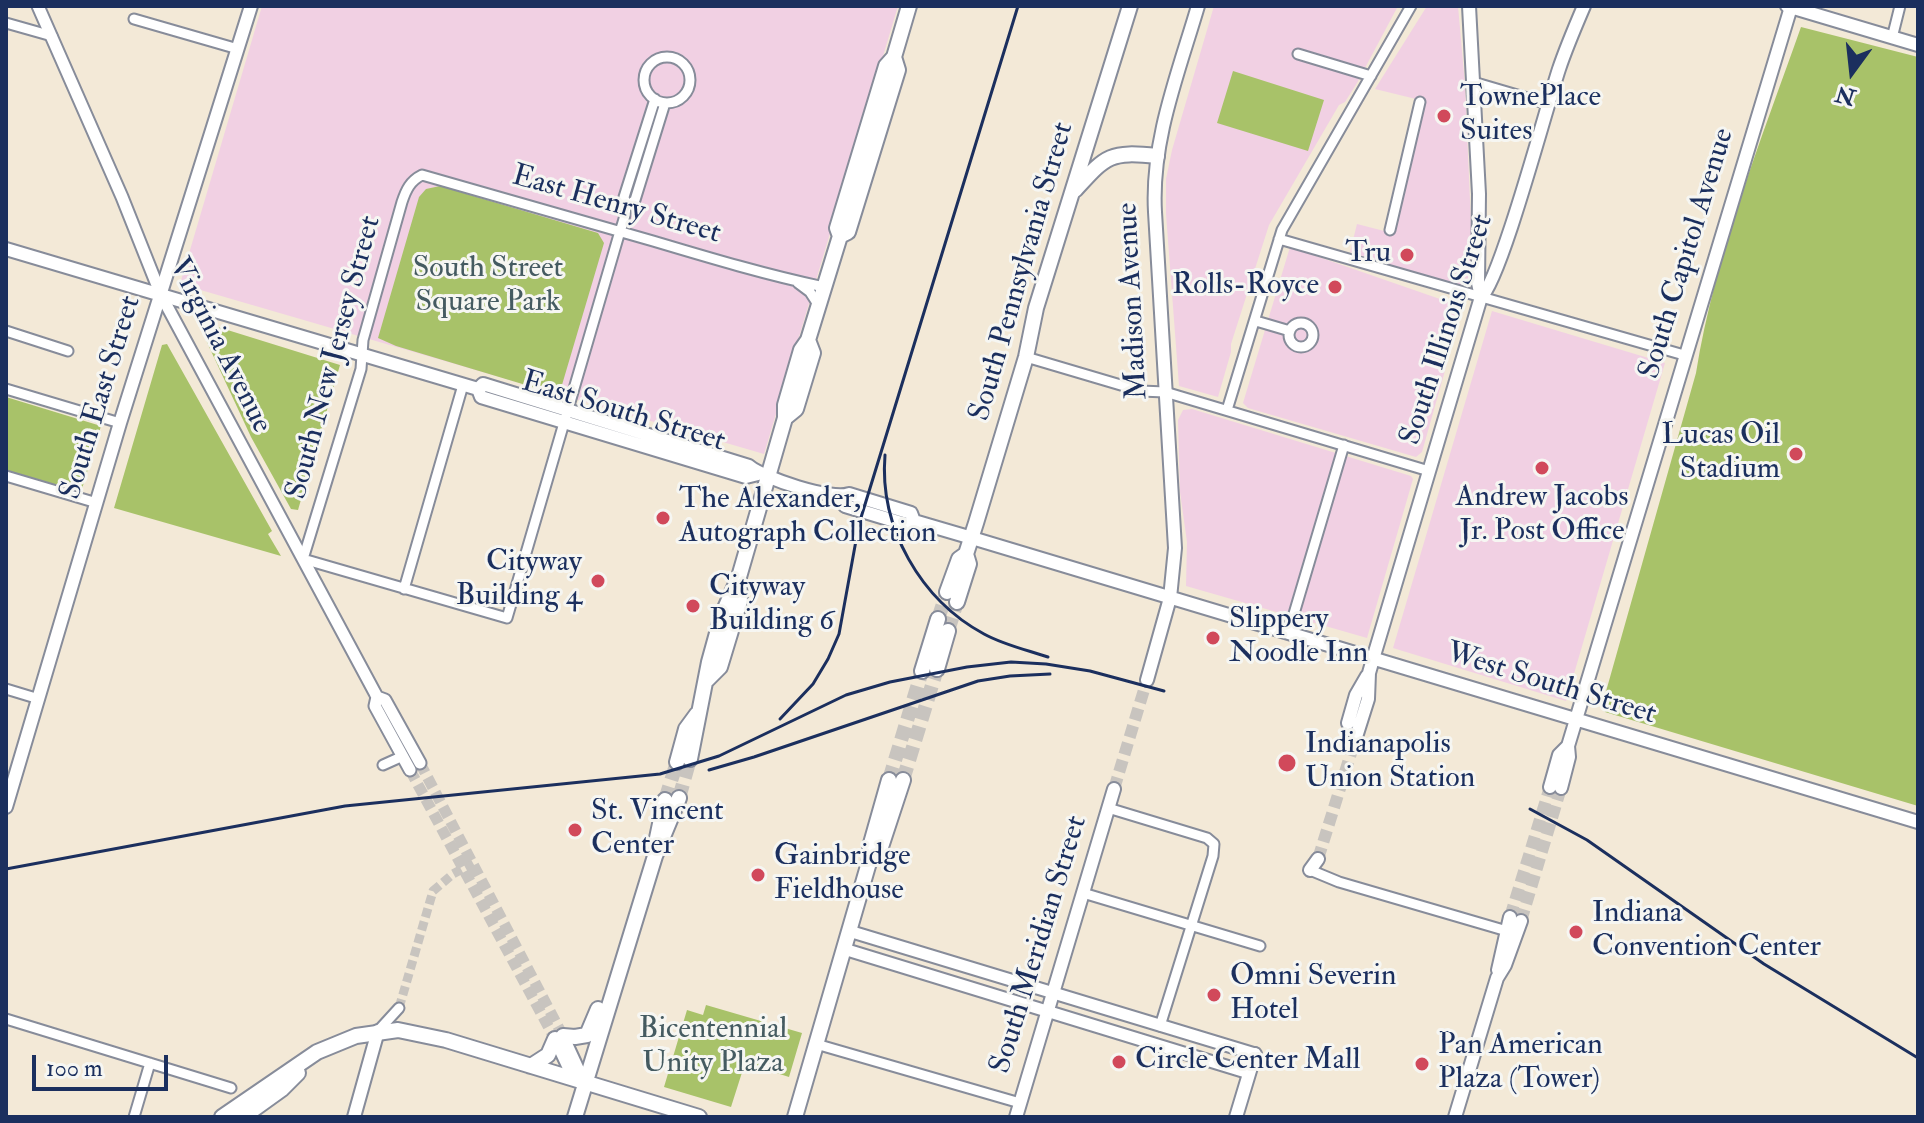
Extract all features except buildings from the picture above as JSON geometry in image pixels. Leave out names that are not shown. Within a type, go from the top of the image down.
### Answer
[{"type":"main road","name":"South East Street","points":[[6,807],[120,423],[251,6]]},
{"type":"main road","points":[[683,761],[686,729],[697,714],[722,615],[739,577],[763,475],[785,418],[785,405],[801,350],[808,340],[819,306],[840,236],[837,228],[886,66],[894,57],[909,6]]},
{"type":"main road","name":"South Pennsylvania Street","points":[[952,597],[959,559],[966,554],[972,538],[1026,357],[1036,308],[1130,6]]},
{"type":"main road","name":"Madison Avenue","points":[[1170,598],[1175,548],[1154,197],[1157,156],[1198,6]]},
{"type":"main road","points":[[1469,6],[1480,224],[1478,283],[1481,297]]},
{"type":"main road","name":"South Illinois Street","points":[[1356,737],[1368,699],[1369,673],[1481,297],[1487,293],[1501,255],[1548,104],[1584,6]]},
{"type":"main road","points":[[1790,6],[1918,45]]},
{"type":"main road","name":"South Capitol Avenue","points":[[1556,788],[1569,757],[1568,746],[1790,6]]},
{"type":"main road","points":[[1070,197],[1095,167],[1112,156],[1129,153],[1157,156]]},
{"type":"main road","name":"East South Street","points":[[6,249],[478,389],[481,397],[566,416],[749,466],[763,475],[840,498],[849,494],[911,513],[914,521],[1170,598]]},
{"type":"main road","points":[[1147,680],[1170,598]]},
{"type":"main road","name":"West South Street","points":[[1170,598],[1918,822]]},
{"type":"main road","points":[[938,619],[930,670],[948,631]]},
{"type":"main road","name":"South Illinois Street","points":[[1348,723],[1356,695],[1369,673]]},
{"type":"main road","points":[[795,1117],[870,859],[870,847],[896,780]]},
{"type":"main road","name":"South Meridian Street","points":[[1016,1117],[1114,789]]},
{"type":"main road","points":[[575,1117],[672,799]]},
{"type":"main road","points":[[1455,1117],[1497,978],[1507,931],[1516,919],[1505,965],[1497,978]]},
{"type":"main road","points":[[531,1066],[548,1055],[559,1038],[578,1037],[590,1032],[604,992],[627,948]]},
{"type":"main road","points":[[222,1117],[317,1052],[356,1036],[398,1030],[430,1036],[699,1117]]},
{"type":"main road","points":[[354,1117],[378,1031]]},
{"type":"main road","points":[[256,1117],[317,1052]]},
{"type":"main road","points":[[1236,1117],[1255,1054]]},
{"type":"main road","points":[[243,1117],[282,1089]]},
{"type":"street","name":"Virginia Avenue","points":[[38,6],[122,197],[161,295],[377,697],[375,706],[403,756],[415,766],[385,700],[377,697]]},
{"type":"street","points":[[1227,410],[1282,230],[1411,6]]},
{"type":"street","points":[[1892,38],[1900,6]]},
{"type":"street","points":[[134,19],[238,49]]},
{"type":"street","points":[[6,23],[52,36]]},
{"type":"street","points":[[1298,54],[1371,76]]},
{"type":"street","points":[[671,57],[686,67],[689,84],[681,97],[660,101],[646,89],[644,74],[652,62],[671,57]]},
{"type":"street","points":[[1473,82],[1548,104]]},
{"type":"street","points":[[303,559],[507,618],[627,206],[635,200],[660,101]]},
{"type":"street","points":[[1390,230],[1420,102]]},
{"type":"street","name":"East Henry Street","points":[[422,175],[798,283],[824,287]]},
{"type":"street","name":"South New Jersey Street","points":[[303,559],[361,369],[363,340],[405,193],[410,184],[422,175]]},
{"type":"street","points":[[1279,239],[1684,355]]},
{"type":"street","points":[[798,283],[810,292],[819,306]]},
{"type":"street","points":[[1256,321],[1290,331]]},
{"type":"street","points":[[6,331],[68,351]]},
{"type":"street","points":[[1026,357],[1141,391],[1165,392],[1429,471]]},
{"type":"street","points":[[404,589],[463,385]]},
{"type":"street","points":[[6,389],[120,423]]},
{"type":"street","points":[[1286,632],[1344,445]]},
{"type":"street","points":[[6,476],[97,503]]},
{"type":"street","points":[[6,689],[39,699]]},
{"type":"street","points":[[383,765],[403,756]]},
{"type":"street","points":[[1108,808],[1207,838],[1214,844],[1213,856],[1160,1026]]},
{"type":"street","points":[[1314,864],[1339,882],[1507,931]]},
{"type":"street","points":[[1083,893],[1260,946]]},
{"type":"street","points":[[849,931],[1255,1054]]},
{"type":"street","points":[[844,949],[1249,1073]]},
{"type":"street","points":[[378,1031],[399,1008]]},
{"type":"street","points":[[6,1019],[231,1088]]},
{"type":"street","points":[[559,1038],[568,1067],[585,1083]]},
{"type":"street","points":[[816,1044],[1020,1103]]},
{"type":"street","points":[[134,1117],[150,1063]]},
{"type":"shaded area","points":[[262,6],[898,6],[764,454],[180,284]]},
{"type":"shaded area","points":[[1214,6],[1398,6],[1357,83],[1345,102],[1339,105],[1269,225],[1231,344],[1218,397],[1179,386],[1166,214],[1166,179],[1172,150]]},
{"type":"shaded area","points":[[1427,6],[1458,6],[1465,85],[1472,247],[1469,284],[1463,288],[1350,252],[1357,224],[1392,233],[1424,104],[1420,100],[1375,89]]},
{"type":"shaded area","points":[[1290,247],[1463,307],[1422,452],[1416,457],[1248,408],[1243,403]]},
{"type":"shaded area","name":"Andrew Jacobs Jr. Post Office","points":[[1492,311],[1665,363],[1566,701],[1393,648]]},
{"type":"shaded area","points":[[1192,409],[1411,476],[1413,479],[1367,638],[1186,586],[1187,542],[1180,492],[1178,420],[1183,410]]},
{"type":"green space","name":"Lucas Oil Stadium","points":[[1801,27],[1918,57],[1918,806],[1605,712],[1603,702],[1696,373],[1727,241]]},
{"type":"green space","points":[[1233,71],[1324,100],[1308,151],[1217,123]]},
{"type":"green space","name":"South Street Square Park","points":[[440,186],[598,233],[604,243],[559,395],[378,338],[419,197],[426,189]]},
{"type":"green space","points":[[198,323],[340,365],[298,510],[291,509],[251,437]]},
{"type":"green space","points":[[167,344],[272,531],[268,534],[281,556],[114,508],[162,345]]},
{"type":"green space","points":[[6,397],[101,426],[81,492],[6,470]]},
{"type":"green space","name":"Bicentennial Unity Plaza","points":[[706,1005],[802,1033],[789,1077],[745,1063],[731,1107],[664,1087],[687,1010],[703,1015]]},
{"type":"tunnel","points":[[938,619],[947,592]]},
{"type":"tunnel","points":[[948,631],[957,602]]},
{"type":"tunnel","points":[[903,780],[937,669]]},
{"type":"tunnel","points":[[889,780],[922,671]]},
{"type":"tunnel","points":[[1114,789],[1147,680]]},
{"type":"tunnel","points":[[1318,859],[1356,737]]},
{"type":"tunnel","points":[[679,798],[690,759]]},
{"type":"tunnel","points":[[665,800],[677,762]]},
{"type":"tunnel","points":[[420,763],[563,1036]]},
{"type":"tunnel","points":[[410,770],[555,1039]]},
{"type":"tunnel","points":[[1510,917],[1550,787]]},
{"type":"tunnel","points":[[1521,921],[1561,788]]},
{"type":"tunnel","points":[[399,1008],[433,891],[453,874],[473,863]]},
{"type":"railway","points":[[780,719],[813,684],[839,634],[859,524],[1018,6]]},
{"type":"railway","points":[[885,455],[889,509],[897,535],[923,582],[961,620],[984,634],[1048,657]]},
{"type":"railway","points":[[6,869],[345,806],[660,774],[719,756],[846,695],[890,682],[967,667],[1011,662],[1046,664],[1090,671],[1164,691]]},
{"type":"railway","points":[[709,770],[978,681],[1050,674]]},
{"type":"railway","points":[[1530,809],[1587,840],[1764,964],[1918,1058]]},
{"type":"place","name":"TownePlace Suites","points":[[1444,116]]},
{"type":"place","name":"Tru","points":[[1407,255]]},
{"type":"place","name":"Rolls-Royce","points":[[1335,287]]},
{"type":"place","name":"Lucas Oil Stadium","points":[[1796,454]]},
{"type":"place","name":"Andrew Jacobs Jr. Post Office","points":[[1542,468]]},
{"type":"place","name":"The Alexander, Autograph Collection","points":[[663,518]]},
{"type":"place","name":"Cityway Building 4","points":[[598,581]]},
{"type":"place","name":"Cityway Building 6","points":[[693,606]]},
{"type":"place","name":"Slippery Noodle Inn","points":[[1213,638]]},
{"type":"place","name":"Indianapolis Union Station","points":[[1287,763]]},
{"type":"place","name":"St. Vincent Center","points":[[575,830]]},
{"type":"place","name":"Gainbridge Fieldhouse","points":[[758,875]]},
{"type":"place","name":"Indiana Convention Center","points":[[1576,932]]},
{"type":"place","name":"Omni Severin Hotel","points":[[1214,995]]},
{"type":"place","name":"Circle Center Mall","points":[[1119,1062]]},
{"type":"place","name":"Pan American Plaza (Tower)","points":[[1422,1064]]}]
